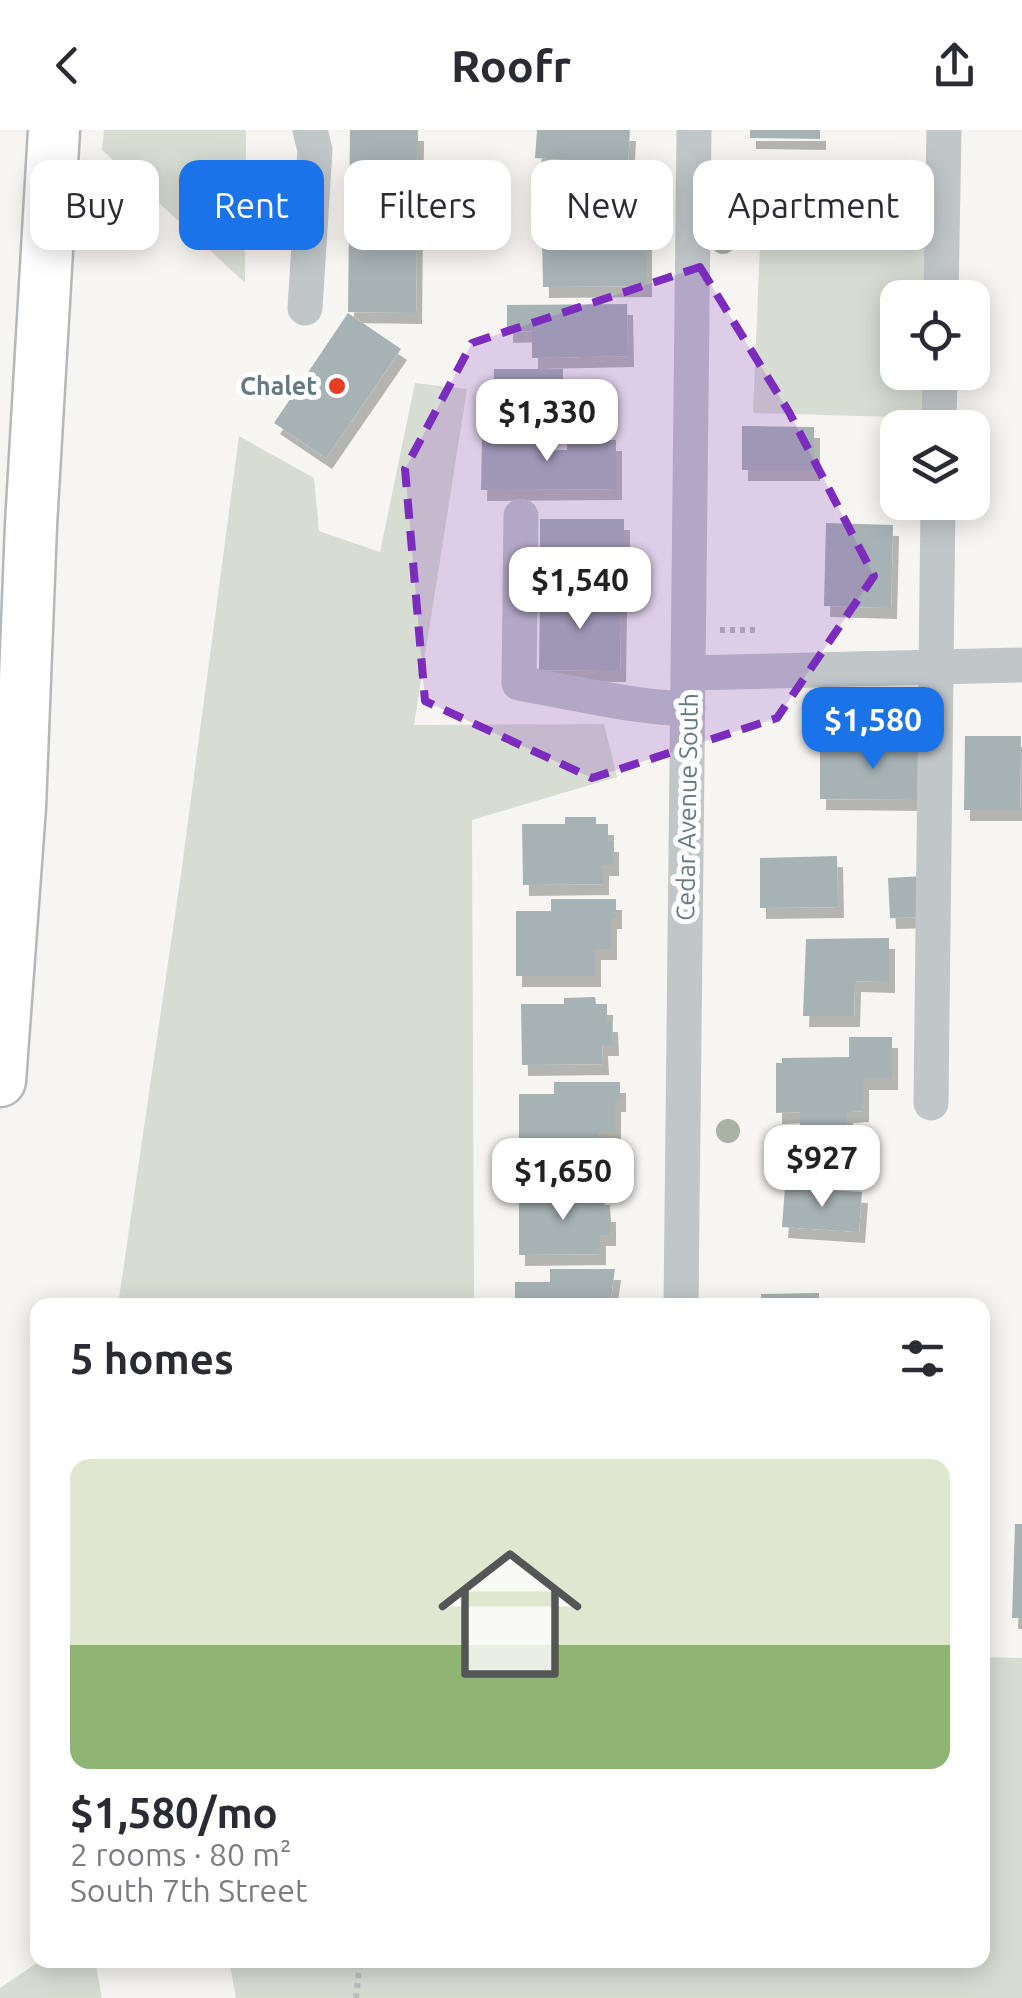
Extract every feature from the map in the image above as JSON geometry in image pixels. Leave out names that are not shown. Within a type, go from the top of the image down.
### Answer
[{"type":"highway","points":[[0,1081],[20,807],[30,543],[54,130]]},
{"type":"street","points":[[305,308],[316,150],[310,130]]},
{"type":"street","name":"Cedar Avenue South","points":[[681,1298],[694,130]]},
{"type":"street","points":[[941,280],[944,130]]},
{"type":"street","points":[[521,516],[519,683],[614,699],[642,708],[688,709]]},
{"type":"street","points":[[932,1103],[938,520]]},
{"type":"street","points":[[689,673],[1022,665]]},
{"type":"path","points":[[356,1998],[359,1968]]},
{"type":"highlighted area","points":[[700,267],[789,412],[874,576],[777,718],[592,778],[425,701],[405,469],[472,343]]},
{"type":"shaded area","points":[[104,130],[246,130],[246,160],[179,160],[179,222],[159,203],[159,160],[113,160],[102,150]]},
{"type":"shaded area","points":[[937,200],[935,280],[880,280],[880,390],[932,390],[931,410],[880,410],[880,417],[753,413],[760,250],[934,250]]},
{"type":"shaded area","points":[[210,250],[245,250],[245,283]]},
{"type":"shaded area","points":[[415,383],[467,389],[414,725],[604,724],[617,777],[472,820],[474,1298],[119,1298],[239,436],[314,478],[319,531],[380,552]]},
{"type":"shaded area","points":[[990,1657],[1022,1658],[1022,1998],[236,1998],[230,1968],[990,1968]]},
{"type":"shaded area","points":[[30,1968],[96,1968],[102,1998],[0,1998],[0,1988]]},
{"type":"building","points":[[350,130],[418,130],[418,160],[350,160]]},
{"type":"building","points":[[537,130],[630,130],[628,160],[535,158]]},
{"type":"building","points":[[750,130],[820,130],[820,139],[750,138]]},
{"type":"building","points":[[349,250],[417,250],[416,313],[348,312]]},
{"type":"building","points":[[542,250],[646,250],[646,286],[543,287]]},
{"type":"building","points":[[627,304],[628,356],[532,358],[532,331],[507,332],[507,305]]},
{"type":"building","name":"Chalet","points":[[348,313],[401,349],[326,458],[274,423]]},
{"type":"building","points":[[494,369],[563,369],[563,395],[587,396],[586,422],[493,421]]},
{"type":"building","points":[[742,426],[814,427],[814,470],[742,470]]},
{"type":"building","points":[[482,436],[546,436],[546,450],[567,450],[567,440],[616,440],[616,489],[481,490]]},
{"type":"building","points":[[540,519],[624,519],[624,583],[540,583]]},
{"type":"building","points":[[826,523],[893,525],[891,608],[824,606]]},
{"type":"building","points":[[540,594],[621,595],[620,671],[539,670]]},
{"type":"building","points":[[965,736],[1021,736],[1020,810],[964,810]]},
{"type":"building","points":[[820,744],[926,745],[926,800],[820,799]]},
{"type":"building","points":[[565,817],[596,817],[596,824],[608,824],[613,865],[603,865],[603,884],[523,885],[522,824],[565,824]]},
{"type":"building","points":[[837,856],[838,907],[760,908],[760,858]]},
{"type":"building","points":[[924,876],[925,917],[890,918],[888,878]]},
{"type":"building","points":[[551,899],[616,899],[616,918],[611,918],[611,949],[595,949],[595,976],[516,976],[516,911],[551,911]]},
{"type":"building","points":[[889,938],[889,982],[855,981],[854,1016],[803,1016],[806,939]]},
{"type":"building","points":[[595,997],[596,1004],[607,1004],[607,1021],[612,1021],[613,1045],[602,1045],[603,1064],[522,1065],[521,1004],[564,1004],[564,998]]},
{"type":"building","points":[[849,1037],[892,1037],[892,1079],[863,1079],[863,1111],[847,1112],[847,1136],[800,1136],[800,1112],[776,1113],[776,1063],[782,1063],[782,1058],[849,1057]]},
{"type":"building","points":[[554,1082],[620,1082],[620,1101],[615,1101],[615,1131],[599,1131],[598,1159],[519,1159],[519,1094],[554,1094]]},
{"type":"building","points":[[562,1187],[593,1187],[593,1194],[604,1194],[605,1211],[610,1211],[610,1235],[600,1235],[600,1254],[519,1255],[519,1194],[562,1194]]},
{"type":"building","points":[[785,1187],[862,1192],[859,1232],[782,1227]]},
{"type":"building","points":[[550,1269],[615,1269],[611,1298],[515,1298],[515,1282],[550,1282]]},
{"type":"building","points":[[819,1293],[819,1298],[761,1298],[761,1294]]},
{"type":"building","points":[[1015,1524],[1022,1524],[1022,1618],[1012,1618]]},
{"type":"place","name":"Chalet","points":[[337,386]]}]
